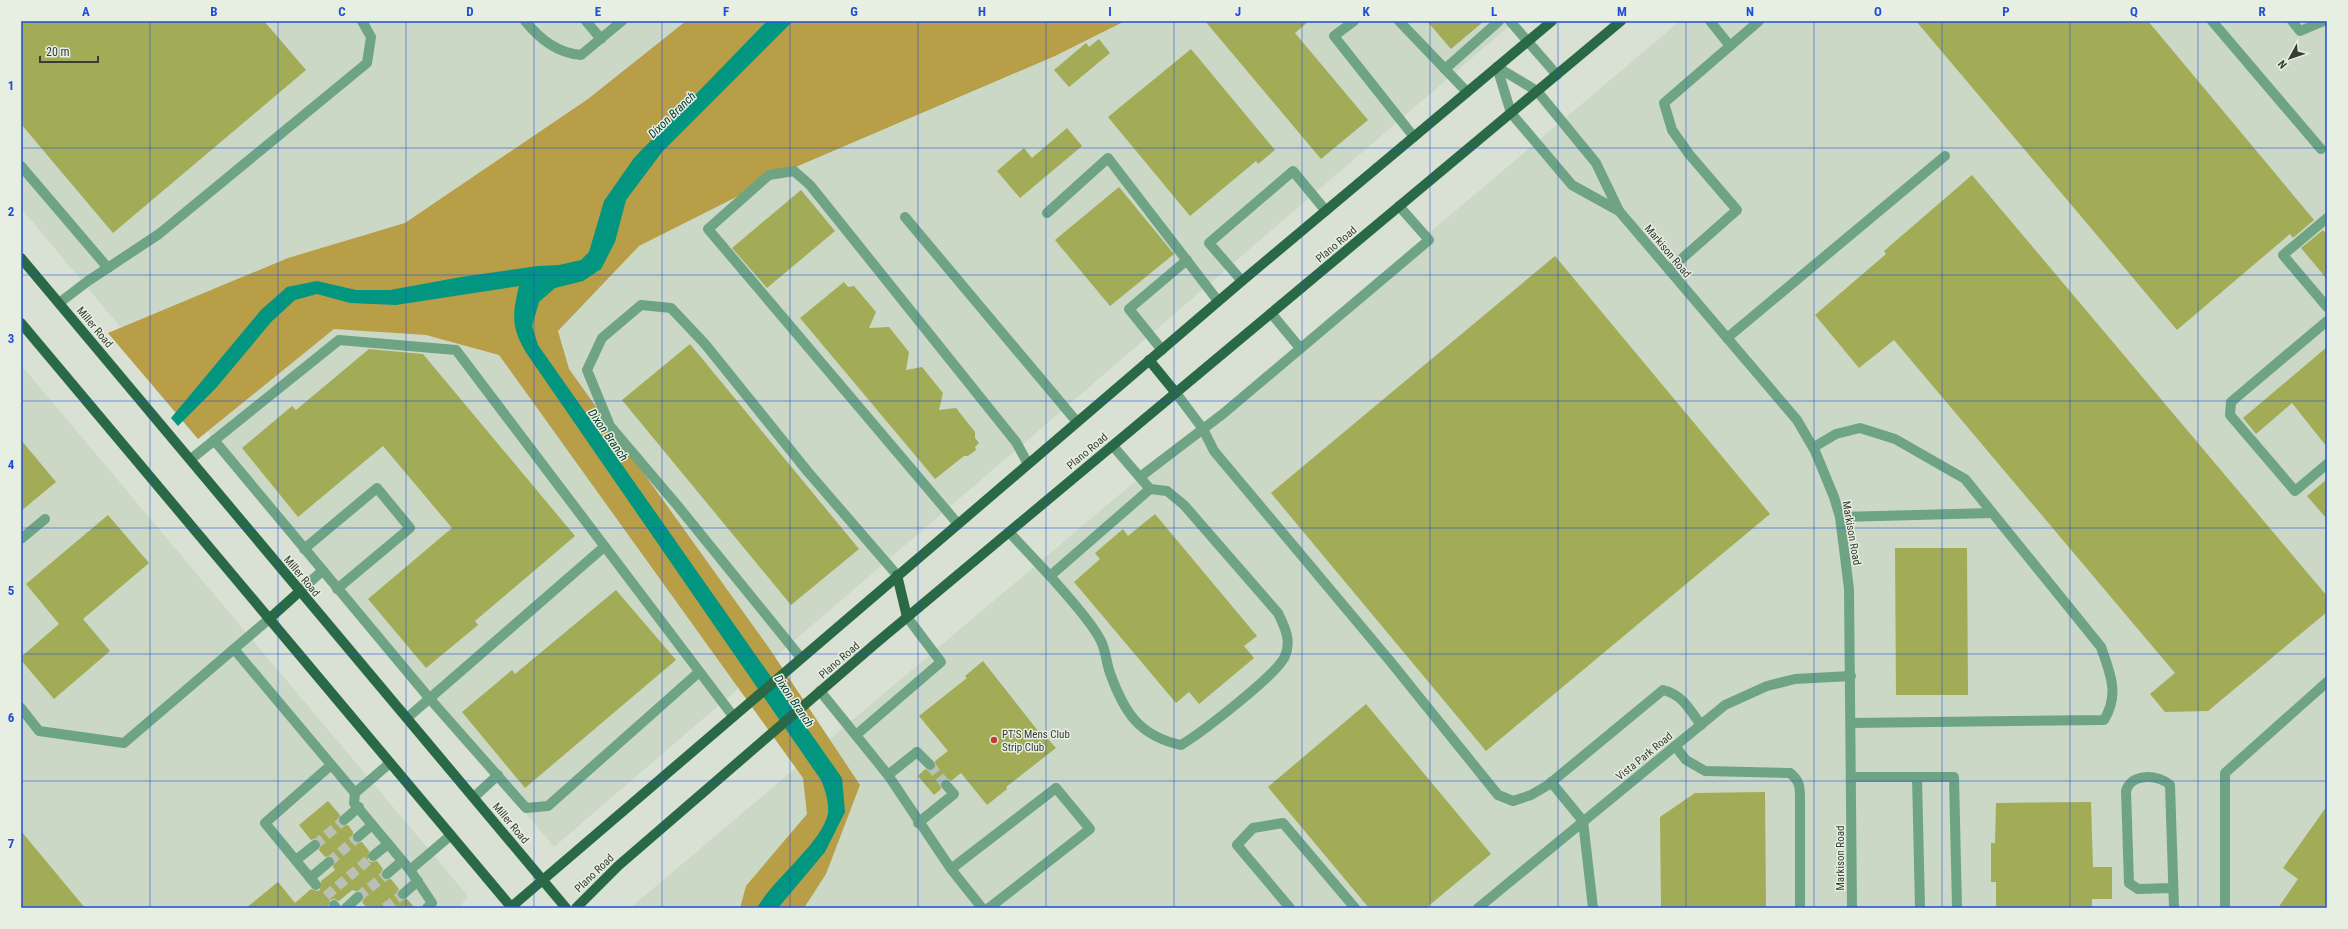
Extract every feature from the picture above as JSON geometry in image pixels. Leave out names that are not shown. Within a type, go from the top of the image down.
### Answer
[{"type":"main road","points":[[21,323],[511,908],[542,879],[1218,301],[1552,21]]},
{"type":"main road","name":"Plano Road","points":[[576,908],[618,866],[907,617],[1621,21]]},
{"type":"main road","name":"Miller Road","points":[[21,258],[191,459],[299,592],[474,797],[566,908]]},
{"type":"main road","points":[[1149,360],[1176,393]]},
{"type":"main road","points":[[897,575],[907,617]]},
{"type":"main road","points":[[269,619],[299,592]]},
{"type":"street","points":[[60,303],[108,268],[159,234],[367,62],[371,37],[362,21]]},
{"type":"street","points":[[525,21],[554,48],[568,54],[581,55],[622,21]]},
{"type":"street","points":[[586,21],[601,39]]},
{"type":"street","points":[[1354,21],[1334,36],[1414,137]]},
{"type":"street","points":[[1399,21],[1467,92]]},
{"type":"street","points":[[1445,69],[1498,21]]},
{"type":"street","points":[[1510,21],[1557,75]]},
{"type":"street","points":[[1710,21],[1730,46]]},
{"type":"street","points":[[1669,270],[1737,210],[1689,154],[1672,130],[1664,103],[1759,21]]},
{"type":"street","points":[[2212,21],[2321,149]]},
{"type":"street","points":[[2292,21],[2300,31],[2324,21]]},
{"type":"street","name":"Markison Road","points":[[1497,67],[1537,91],[1596,163],[1619,212],[1797,420],[1814,447],[1834,497],[1840,517],[1850,589],[1852,908]]},
{"type":"street","name":"Markison Road","points":[[1497,67],[1511,113],[1572,185],[1619,212]]},
{"type":"street","points":[[1727,338],[1944,156]]},
{"type":"street","points":[[1047,213],[1108,158],[1218,301]]},
{"type":"street","points":[[21,166],[108,268]]},
{"type":"street","points":[[958,524],[708,229],[769,175],[794,171],[810,185],[1016,442],[1028,464]]},
{"type":"street","points":[[1242,281],[1209,243],[1293,171],[1326,212]]},
{"type":"street","points":[[1140,477],[1203,429],[1429,240],[1399,206]]},
{"type":"street","points":[[905,217],[1077,422]]},
{"type":"street","points":[[2327,218],[2283,255],[2327,307]]},
{"type":"street","points":[[1162,350],[1129,309],[1186,260]]},
{"type":"street","points":[[801,658],[678,505],[610,426],[587,370],[602,338],[641,305],[671,308],[705,344],[808,472],[897,575]]},
{"type":"street","points":[[1271,313],[1300,348]]},
{"type":"street","points":[[2327,321],[2230,402],[2230,415],[2295,491],[2327,464]]},
{"type":"street","points":[[191,459],[339,340],[456,350],[698,673],[733,716]]},
{"type":"street","points":[[1176,393],[1203,429],[1214,451],[1390,662],[1498,795],[1513,801],[1531,795],[1551,782],[1663,690],[1675,693],[1680,697],[1701,724]]},
{"type":"street","points":[[1814,447],[1836,434],[1860,428],[1895,439],[1965,479],[2101,647],[2112,680],[2112,707],[2104,720],[1851,723]]},
{"type":"street","points":[[214,440],[430,699],[526,808],[548,806],[698,673]]},
{"type":"street","points":[[1009,532],[1050,576],[1100,639],[1110,672],[1125,709],[1143,728],[1161,740],[1181,745],[1200,733],[1271,673],[1286,656],[1288,633],[1278,613],[1184,505],[1167,491],[1150,489],[1112,446]]},
{"type":"street","points":[[304,549],[377,488],[410,528],[337,589]]},
{"type":"street","points":[[1050,576],[1150,489]]},
{"type":"street","points":[[1840,517],[1992,513]]},
{"type":"street","points":[[21,539],[45,519]]},
{"type":"street","points":[[407,718],[604,547]]},
{"type":"street","points":[[299,592],[322,571]]},
{"type":"street","points":[[856,735],[941,662],[907,617]]},
{"type":"street","points":[[21,708],[39,730],[124,743],[269,619]]},
{"type":"street","points":[[234,649],[355,793]]},
{"type":"street","name":"Vista Park Road","points":[[1478,908],[1724,705],[1767,686],[1796,679],[1851,676]]},
{"type":"street","points":[[2225,908],[2225,773],[2327,682]]},
{"type":"street","points":[[820,692],[888,775],[918,823],[951,869],[982,908]]},
{"type":"street","points":[[1674,746],[1686,760],[1705,771],[1790,773],[1800,782],[1800,908]]},
{"type":"street","points":[[888,775],[917,752],[930,765]]},
{"type":"street","points":[[390,763],[355,793],[354,803],[359,807],[418,881],[432,903],[427,908]]},
{"type":"street","points":[[329,862],[313,881],[265,823],[331,765]]},
{"type":"street","points":[[474,797],[498,775]]},
{"type":"street","points":[[1851,777],[1954,778],[1957,908]]},
{"type":"street","points":[[1916,777],[1920,908]]},
{"type":"street","points":[[2172,888],[2138,889],[2130,883],[2126,791],[2129,784],[2135,779],[2160,778],[2170,785],[2172,888],[2174,908]]},
{"type":"street","points":[[1551,782],[1583,821],[1593,908]]},
{"type":"street","points":[[918,823],[954,794],[946,785]]},
{"type":"street","points":[[951,869],[1056,788],[1090,829],[989,908]]},
{"type":"street","points":[[344,820],[359,807]]},
{"type":"street","points":[[1290,908],[1237,845],[1252,828],[1283,823],[1355,908]]},
{"type":"street","points":[[358,837],[372,825]]},
{"type":"street","points":[[410,870],[450,835]]},
{"type":"street","points":[[296,860],[315,844]]},
{"type":"street","points":[[373,856],[388,844]]},
{"type":"street","points":[[387,874],[402,861]]},
{"type":"street","points":[[403,894],[418,881]]},
{"type":"street","points":[[346,908],[358,897]]},
{"type":"shaded area","points":[[21,21],[1515,21],[554,847],[21,208]]},
{"type":"shaded area","points":[[686,21],[1125,21],[1055,56],[798,166],[639,246],[558,331],[569,369],[769,648],[860,785],[826,874],[804,908],[740,908],[746,886],[807,814],[803,778],[499,355],[426,335],[334,329],[198,439],[108,333],[288,258],[405,223],[588,99]]},
{"type":"shaded area","points":[[1680,21],[2327,21],[2327,908],[630,908]]},
{"type":"shaded area","points":[[21,365],[468,896],[459,908],[21,908]]},
{"type":"water","points":[[767,21],[793,21],[662,152],[626,200],[615,242],[601,269],[583,281],[555,288],[539,302],[532,326],[538,345],[842,778],[845,812],[825,852],[778,908],[757,908],[774,885],[808,848],[824,824],[828,813],[828,804],[821,780],[527,354],[518,336],[514,321],[515,305],[519,286],[396,305],[350,303],[317,294],[295,300],[272,321],[216,388],[178,426],[171,418],[261,310],[287,287],[317,281],[356,290],[390,290],[461,277],[538,266],[559,265],[581,260],[589,252],[604,201],[634,158]]},
{"type":"building","points":[[21,21],[264,21],[306,70],[113,233],[21,124]]},
{"type":"building","points":[[1205,21],[1309,21],[1295,33],[1368,120],[1321,159]]},
{"type":"building","points":[[1427,21],[1484,21],[1451,49]]},
{"type":"building","points":[[1916,21],[2148,21],[2314,220],[2293,238],[2290,234],[2177,330]]},
{"type":"building","points":[[1099,39],[1110,53],[1069,87],[1054,70],[1086,43],[1089,47]]},
{"type":"building","points":[[1191,49],[1275,150],[1258,164],[1256,161],[1190,216],[1108,117]]},
{"type":"building","points":[[1067,128],[1082,146],[1020,198],[997,171],[1024,148],[1032,158]]},
{"type":"building","points":[[1972,175],[2327,596],[2327,612],[2208,711],[2165,712],[2150,694],[2175,673],[1894,340],[1859,368],[1815,315],[1886,254],[1884,251]]},
{"type":"building","points":[[1119,187],[1174,254],[1110,306],[1055,240]]},
{"type":"building","points":[[801,190],[835,231],[767,288],[732,248]]},
{"type":"building","points":[[2323,230],[2327,235],[2327,279],[2301,248]]},
{"type":"building","points":[[1555,256],[1770,514],[1486,751],[1271,493]]},
{"type":"building","points":[[844,282],[848,287],[854,286],[876,312],[869,328],[889,327],[909,352],[906,370],[922,367],[943,393],[939,410],[956,408],[975,432],[975,438],[979,443],[975,447],[976,450],[968,456],[964,456],[935,479],[800,318]]},
{"type":"building","points":[[690,344],[859,549],[791,605],[622,400]]},
{"type":"building","points":[[2327,347],[2327,447],[2292,403],[2256,434],[2243,418]]},
{"type":"building","points":[[369,349],[423,354],[575,536],[475,621],[478,625],[426,668],[368,599],[452,528],[383,446],[298,517],[242,448],[292,406],[296,410]]},
{"type":"building","points":[[21,440],[56,482],[21,511]]},
{"type":"building","points":[[2327,479],[2327,519],[2307,496]]},
{"type":"building","points":[[1155,514],[1257,636],[1244,646],[1254,658],[1199,704],[1189,692],[1176,703],[1074,582],[1100,559],[1095,553],[1123,529],[1128,536]]},
{"type":"building","points":[[108,515],[149,563],[83,619],[110,651],[54,699],[21,660],[21,657],[59,624],[26,584]]},
{"type":"building","points":[[1895,548],[1967,548],[1968,695],[1896,695]]},
{"type":"building","points":[[616,590],[676,660],[525,788],[462,712],[512,670],[515,674]]},
{"type":"building","name":"PT'S Mens Club Strip Club","points":[[983,661],[1038,731],[1040,730],[1056,748],[1006,787],[1007,789],[987,805],[961,773],[951,781],[948,779],[942,780],[940,783],[941,789],[934,795],[918,776],[925,769],[929,771],[934,770],[936,766],[935,761],[948,751],[919,716],[967,678],[965,676]]},
{"type":"building","points":[[1366,704],[1491,854],[1426,908],[1369,908],[1268,787]]},
{"type":"building","points":[[1765,792],[1766,908],[1661,908],[1660,817],[1695,793]]},
{"type":"building","points":[[328,801],[340,815],[339,824],[342,826],[348,825],[353,832],[353,841],[356,843],[362,842],[369,851],[368,860],[371,862],[377,861],[383,869],[381,872],[382,878],[385,880],[391,879],[399,889],[397,892],[398,898],[401,900],[407,899],[415,908],[367,908],[362,902],[364,899],[363,893],[352,890],[339,901],[334,899],[330,900],[328,908],[246,908],[278,882],[295,903],[311,889],[317,891],[320,890],[321,881],[335,870],[333,867],[335,860],[331,856],[325,857],[319,850],[321,844],[320,841],[314,839],[311,840],[299,825]]},
{"type":"building","points":[[2091,802],[2093,867],[2112,867],[2112,899],[2092,899],[2092,908],[1996,908],[1996,882],[1991,882],[1991,843],[1995,843],[1996,803]]},
{"type":"building","points":[[2327,806],[2327,908],[2278,908],[2298,879],[2283,868]]},
{"type":"building","points":[[21,831],[85,908],[21,908]]},
{"type":"tunnel","points":[[930,765],[946,785]]},
{"type":"tunnel","points":[[315,845],[344,820]]},
{"type":"tunnel","points":[[329,862],[358,837]]},
{"type":"tunnel","points":[[326,896],[373,856]]},
{"type":"tunnel","points":[[358,897],[387,874]]},
{"type":"tunnel","points":[[385,908],[403,894]]},
{"type":"place","name":"PT'S Mens Club Strip Club","points":[[994,740]]},
{"type":"water label","name":"Dixon Branch","points":[[672,115]]},
{"type":"water label","name":"Dixon Branch","points":[[608,435]]},
{"type":"water label","name":"Dixon Branch","points":[[794,701]]}]
